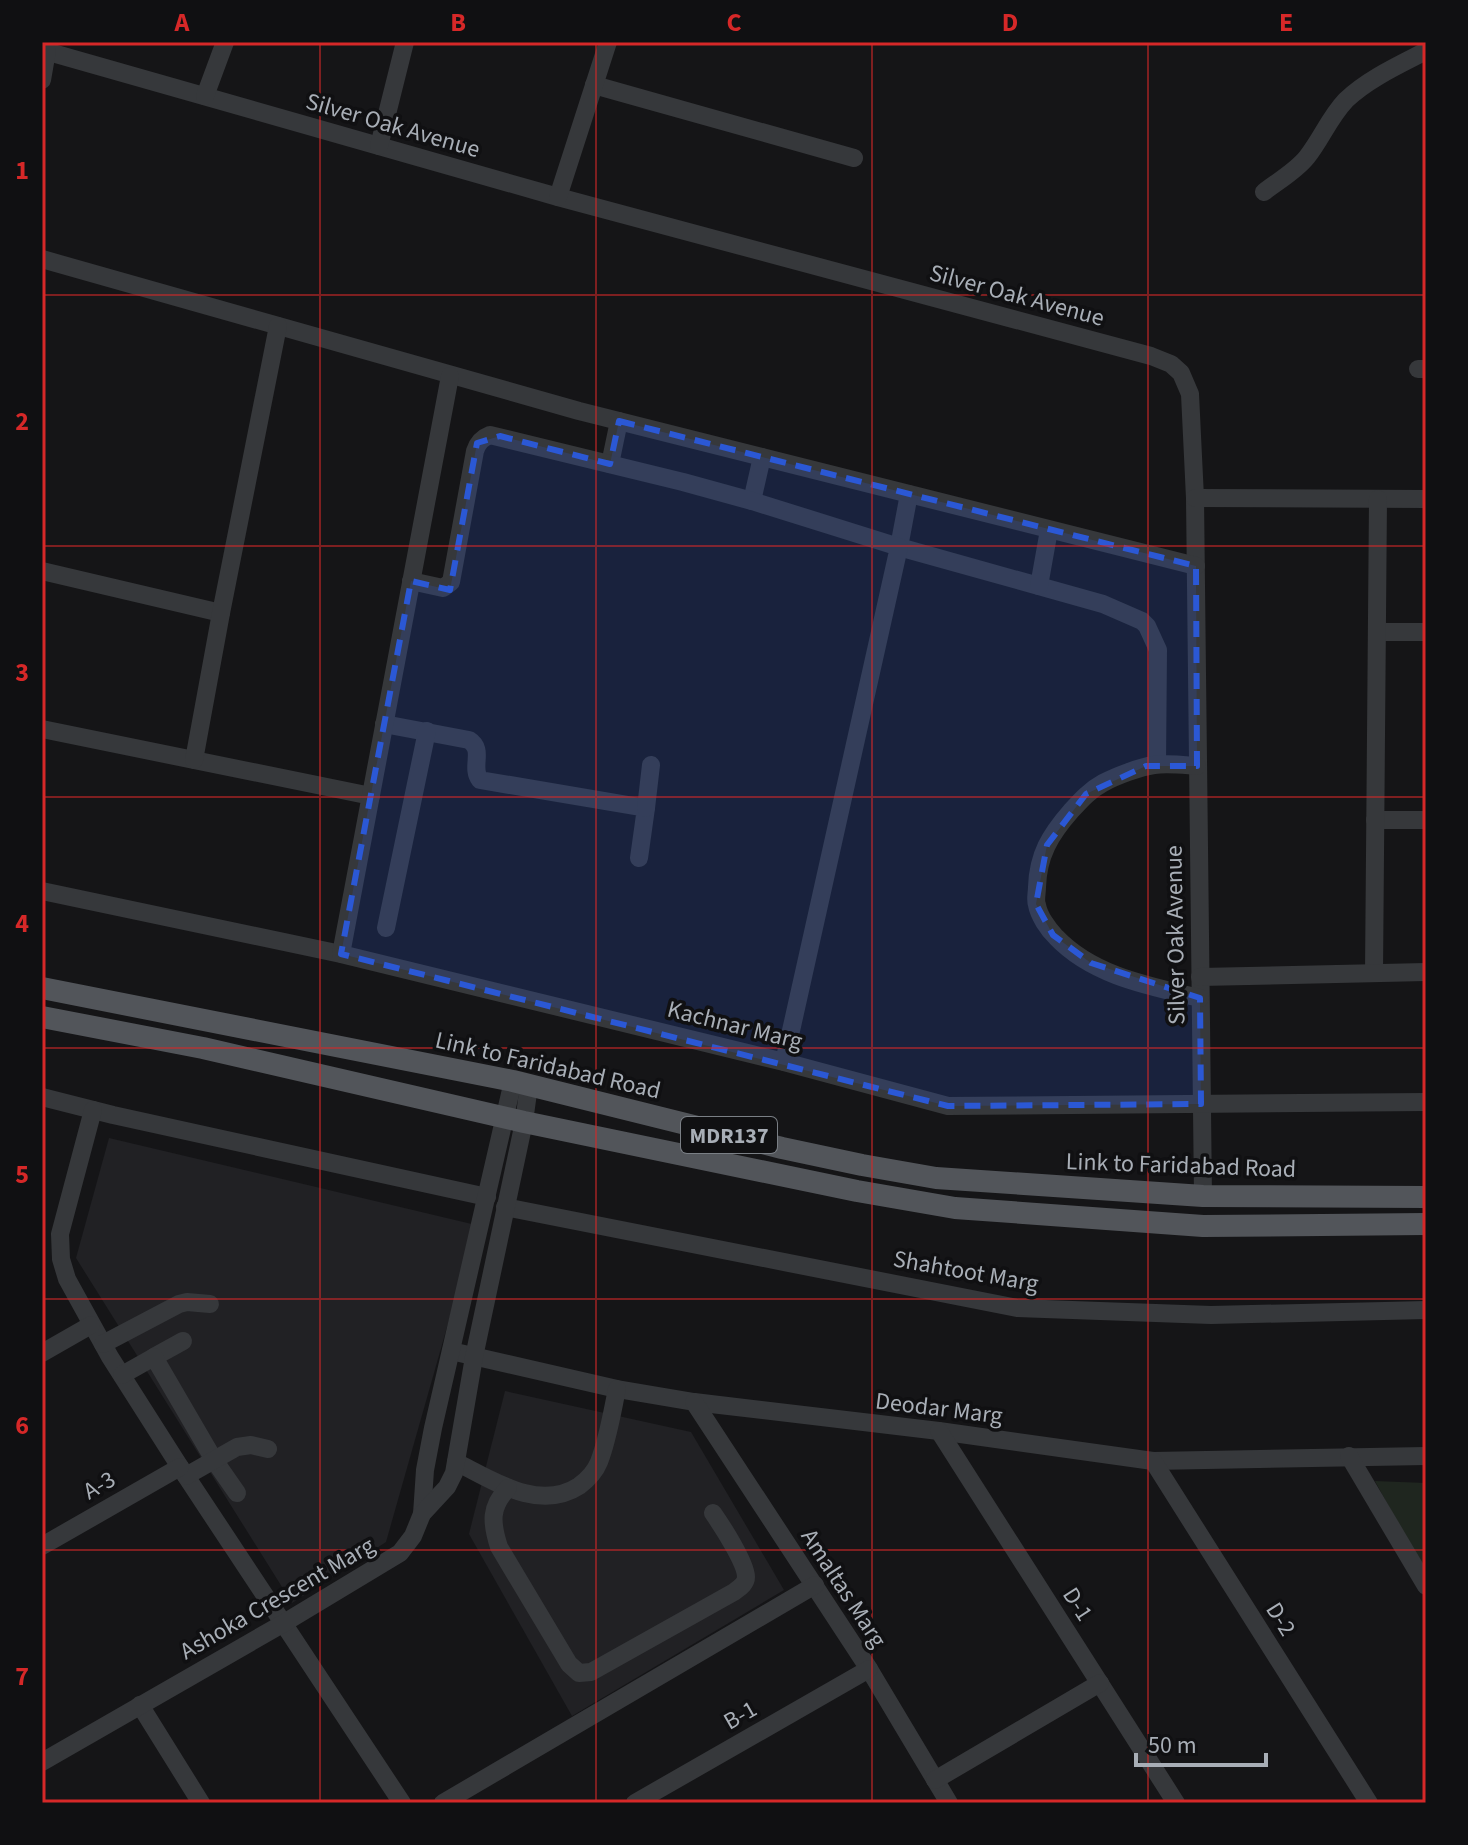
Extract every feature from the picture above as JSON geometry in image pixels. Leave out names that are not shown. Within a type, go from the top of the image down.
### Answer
[{"type":"main road","name":"Link to Faridabad Road","points":[[42,988],[521,1083],[782,1148],[921,1175],[1203,1196],[1426,1197]]},
{"type":"main road","name":"MDR137","points":[[42,1017],[203,1048],[515,1120],[857,1191],[955,1208],[1203,1226],[1426,1224]]},
{"type":"street","points":[[205,96],[225,42]]},
{"type":"street","points":[[379,146],[405,42]]},
{"type":"street","points":[[558,197],[608,42]]},
{"type":"street","points":[[42,80],[45,50]]},
{"type":"street","name":"Silver Oak Avenue","points":[[45,50],[558,197],[1151,356],[1171,364],[1181,373],[1190,394],[1195,498],[1203,1196]]},
{"type":"street","points":[[1264,192],[1301,164],[1349,97],[1426,51]]},
{"type":"street","points":[[594,85],[854,158]]},
{"type":"street","points":[[42,259],[619,421],[1196,566]]},
{"type":"street","points":[[194,760],[278,326]]},
{"type":"street","points":[[341,954],[450,376]]},
{"type":"street","points":[[610,464],[619,421]]},
{"type":"street","points":[[411,581],[443,588],[451,582],[477,443],[490,435],[500,436],[752,501],[1125,612],[1147,626],[1158,650],[1157,764]]},
{"type":"street","points":[[752,501],[762,457]]},
{"type":"street","points":[[784,1062],[909,494]]},
{"type":"street","points":[[1195,498],[1426,499]]},
{"type":"street","points":[[1374,973],[1378,499]]},
{"type":"street","points":[[1039,586],[1049,530]]},
{"type":"street","points":[[42,571],[221,613]]},
{"type":"street","points":[[1377,632],[1426,632]]},
{"type":"street","points":[[384,724],[474,743],[478,751],[475,772],[480,780],[646,808]]},
{"type":"street","points":[[42,729],[371,796]]},
{"type":"street","points":[[386,928],[427,731]]},
{"type":"street","points":[[1197,766],[1157,764],[1103,783],[1086,794],[1054,830],[1041,862],[1036,904],[1053,935],[1091,963],[1138,983],[1200,998]]},
{"type":"street","points":[[639,858],[651,765]]},
{"type":"street","points":[[1375,820],[1426,820]]},
{"type":"street","name":"Kachnar Marg","points":[[42,891],[341,954],[784,1062],[948,1106],[1426,1102]]},
{"type":"street","points":[[1200,977],[1426,972]]},
{"type":"street","points":[[422,1514],[426,1462],[451,1351],[487,1197],[515,1120],[521,1083]]},
{"type":"street","points":[[42,1097],[487,1197]]},
{"type":"street","points":[[93,1110],[60,1234],[50,1243],[61,1259],[67,1279],[91,1325],[122,1375],[402,1803]]},
{"type":"street","name":"Ashoka Crescent Marg","points":[[42,1762],[400,1553],[413,1536],[422,1514],[451,1481],[456,1462],[505,1207],[515,1120]]},
{"type":"street","name":"Shahtoot Marg","points":[[505,1207],[1017,1308],[1211,1315],[1426,1310]]},
{"type":"street","points":[[107,1350],[187,1310],[210,1307]]},
{"type":"street","points":[[42,1353],[91,1325]]},
{"type":"street","points":[[122,1375],[183,1341]]},
{"type":"street","name":"Deodar Marg","points":[[451,1351],[617,1389],[694,1402],[939,1431],[1153,1461],[1426,1456]]},
{"type":"street","points":[[154,1357],[214,1460],[237,1493]]},
{"type":"street","points":[[456,1462],[508,1488],[543,1496],[559,1495],[575,1488],[599,1463],[617,1389]]},
{"type":"street","name":"Amaltas Marg","points":[[694,1402],[869,1669],[949,1803]]},
{"type":"street","name":"D-1","points":[[939,1431],[1176,1803]]},
{"type":"street","name":"A-3","points":[[42,1546],[183,1471],[214,1460],[237,1447],[251,1445],[268,1449]]},
{"type":"street","points":[[1349,1456],[1426,1586]]},
{"type":"street","name":"D-2","points":[[1153,1461],[1369,1803]]},
{"type":"street","points":[[508,1488],[495,1506],[495,1536],[499,1547],[569,1664],[579,1673],[591,1672],[734,1592],[745,1582],[738,1555],[713,1513]]},
{"type":"street","points":[[443,1803],[815,1585]]},
{"type":"street","name":"B-1","points":[[635,1803],[869,1669]]},
{"type":"street","points":[[935,1780],[1100,1683]]},
{"type":"street","points":[[140,1705],[201,1803]]},
{"type":"highlighted area","points":[[619,421],[1196,566],[1197,766],[1146,766],[1086,794],[1047,845],[1036,904],[1053,935],[1091,963],[1200,998],[1201,1104],[948,1106],[341,954],[411,581],[450,590],[477,443],[500,436],[610,464]]},
{"type":"shaded area","points":[[109,1138],[476,1225],[386,1542],[292,1603],[76,1258]]},
{"type":"shaded area","points":[[505,1391],[691,1432],[784,1590],[572,1716],[469,1534]]},
{"type":"shaded area","points":[[1375,1481],[1426,1483],[1426,1575]]}]
